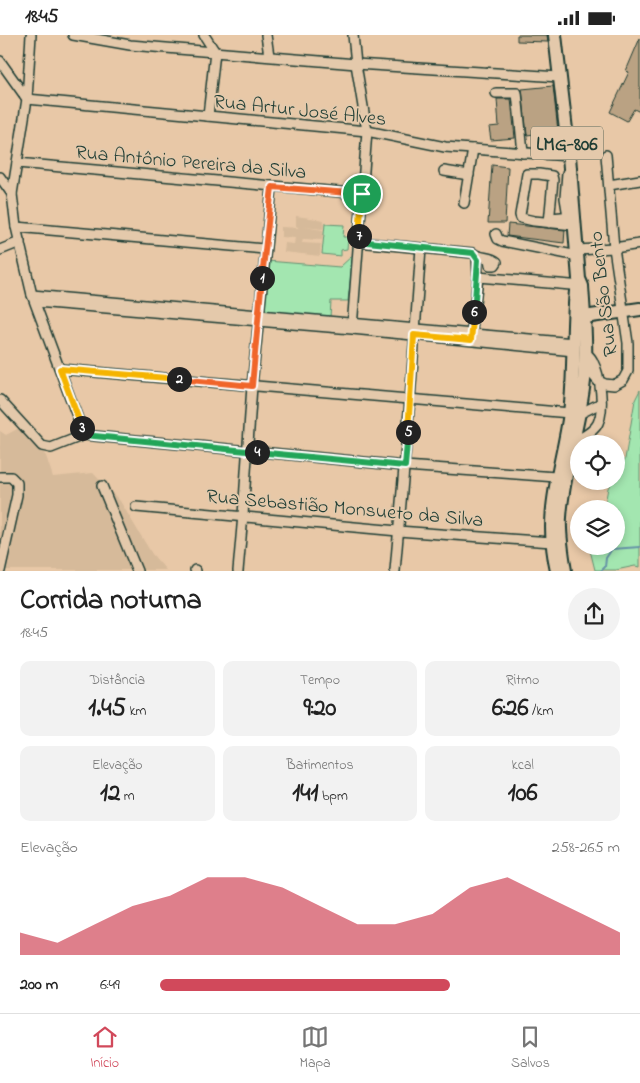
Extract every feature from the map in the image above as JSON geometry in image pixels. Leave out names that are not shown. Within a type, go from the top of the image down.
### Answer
[{"type":"highway","name":"LMG-806","points":[[555,35],[569,160],[572,219],[578,253],[579,283],[584,317],[578,349],[574,435]]},
{"type":"highway","name":"LMG-806","points":[[557,571],[552,542],[552,507],[556,477],[585,366],[578,349],[574,311],[579,283]]},
{"type":"highway","points":[[584,317],[640,309]]},
{"type":"highway","name":"LMG-806","points":[[565,571],[560,518],[570,461]]},
{"type":"street","points":[[31,35],[27,99],[12,194],[16,227],[34,298],[84,435]]},
{"type":"street","points":[[73,35],[130,45],[356,64],[559,77]]},
{"type":"street","points":[[123,35],[130,45]]},
{"type":"street","points":[[204,35],[215,51],[208,116]]},
{"type":"street","points":[[266,35],[269,56]]},
{"type":"street","points":[[352,326],[367,131],[353,35]]},
{"type":"street","points":[[0,61],[27,99]]},
{"type":"street","points":[[496,93],[517,93],[523,153]]},
{"type":"street","name":"Rua Artur José Alves","points":[[27,99],[367,131],[445,147],[523,153],[569,160]]},
{"type":"street","points":[[464,203],[473,149]]},
{"type":"street","name":"Rua São Bento","points":[[585,366],[598,381],[605,385],[614,385],[623,380],[628,371],[628,343],[614,248],[606,155]]},
{"type":"street","name":"Rua Antônio Pereira da Silva","points":[[17,163],[362,194]]},
{"type":"street","points":[[444,171],[469,175]]},
{"type":"street","points":[[549,220],[552,177],[527,174],[521,218],[524,220],[549,220],[572,219]]},
{"type":"street","points":[[0,177],[12,194]]},
{"type":"street","points":[[609,185],[640,180]]},
{"type":"street","points":[[238,571],[246,451],[264,249],[272,187]]},
{"type":"street","points":[[16,227],[264,249]]},
{"type":"street","points":[[496,234],[498,239],[502,241],[578,253],[640,244]]},
{"type":"street","points":[[0,250],[20,241]]},
{"type":"street","points":[[358,241],[473,253],[477,257],[489,259]]},
{"type":"street","points":[[394,571],[405,466],[422,248]]},
{"type":"street","points":[[471,337],[478,277],[477,257]]},
{"type":"street","points":[[478,277],[579,283]]},
{"type":"street","points":[[34,298],[415,331],[578,349],[593,361],[602,395],[598,423],[586,435]]},
{"type":"street","points":[[60,369],[574,413],[601,403]]},
{"type":"street","points":[[0,400],[42,446],[46,448],[51,448],[84,435],[405,466],[556,477]]},
{"type":"street","points":[[0,477],[11,477],[17,483],[17,495],[0,571]]},
{"type":"street","points":[[102,487],[137,571]]},
{"type":"street","name":"Rua Sebastião Monsueto da Silva","points":[[136,507],[243,515],[398,531],[552,542]]},
{"type":"shaded area","points":[[296,216],[324,220],[323,229],[304,227],[323,230],[322,240],[303,239],[302,243],[321,244],[320,256],[284,252],[285,243],[294,244],[295,238],[281,237],[281,227],[299,228],[296,226]]},
{"type":"shaded area","points":[[21,427],[46,456],[53,477],[93,473],[120,501],[152,554],[166,570],[0,570],[0,431],[6,435]]},
{"type":"green space","points":[[325,224],[344,225],[343,237],[348,237],[347,249],[341,250],[341,256],[322,254]]},
{"type":"green space","points":[[353,255],[348,301],[331,301],[330,318],[265,311],[267,261],[340,267]]},
{"type":"green space","points":[[640,390],[640,567],[595,570],[591,555],[625,555],[625,500],[606,500],[608,490],[625,490],[625,459],[635,400]]},
{"type":"building","points":[[517,35],[547,35],[548,42],[517,41]]},
{"type":"building","points":[[640,38],[640,112],[634,109],[627,121],[610,112],[629,72],[626,71]]},
{"type":"building","points":[[553,86],[558,131],[527,135],[522,89]]},
{"type":"building","points":[[497,99],[511,99],[515,138],[491,140],[489,127],[499,126]]},
{"type":"building","points":[[492,165],[508,167],[505,223],[488,223]]},
{"type":"building","points":[[508,224],[565,230],[564,243],[507,236]]},
{"type":"waterway","points":[[601,571],[605,567],[606,558],[612,549],[640,547]]},
{"type":"route","points":[[272,187],[362,194],[358,241],[473,253],[478,260],[471,340],[414,335],[405,466],[84,435],[60,369],[252,386],[264,249],[272,187]]}]
